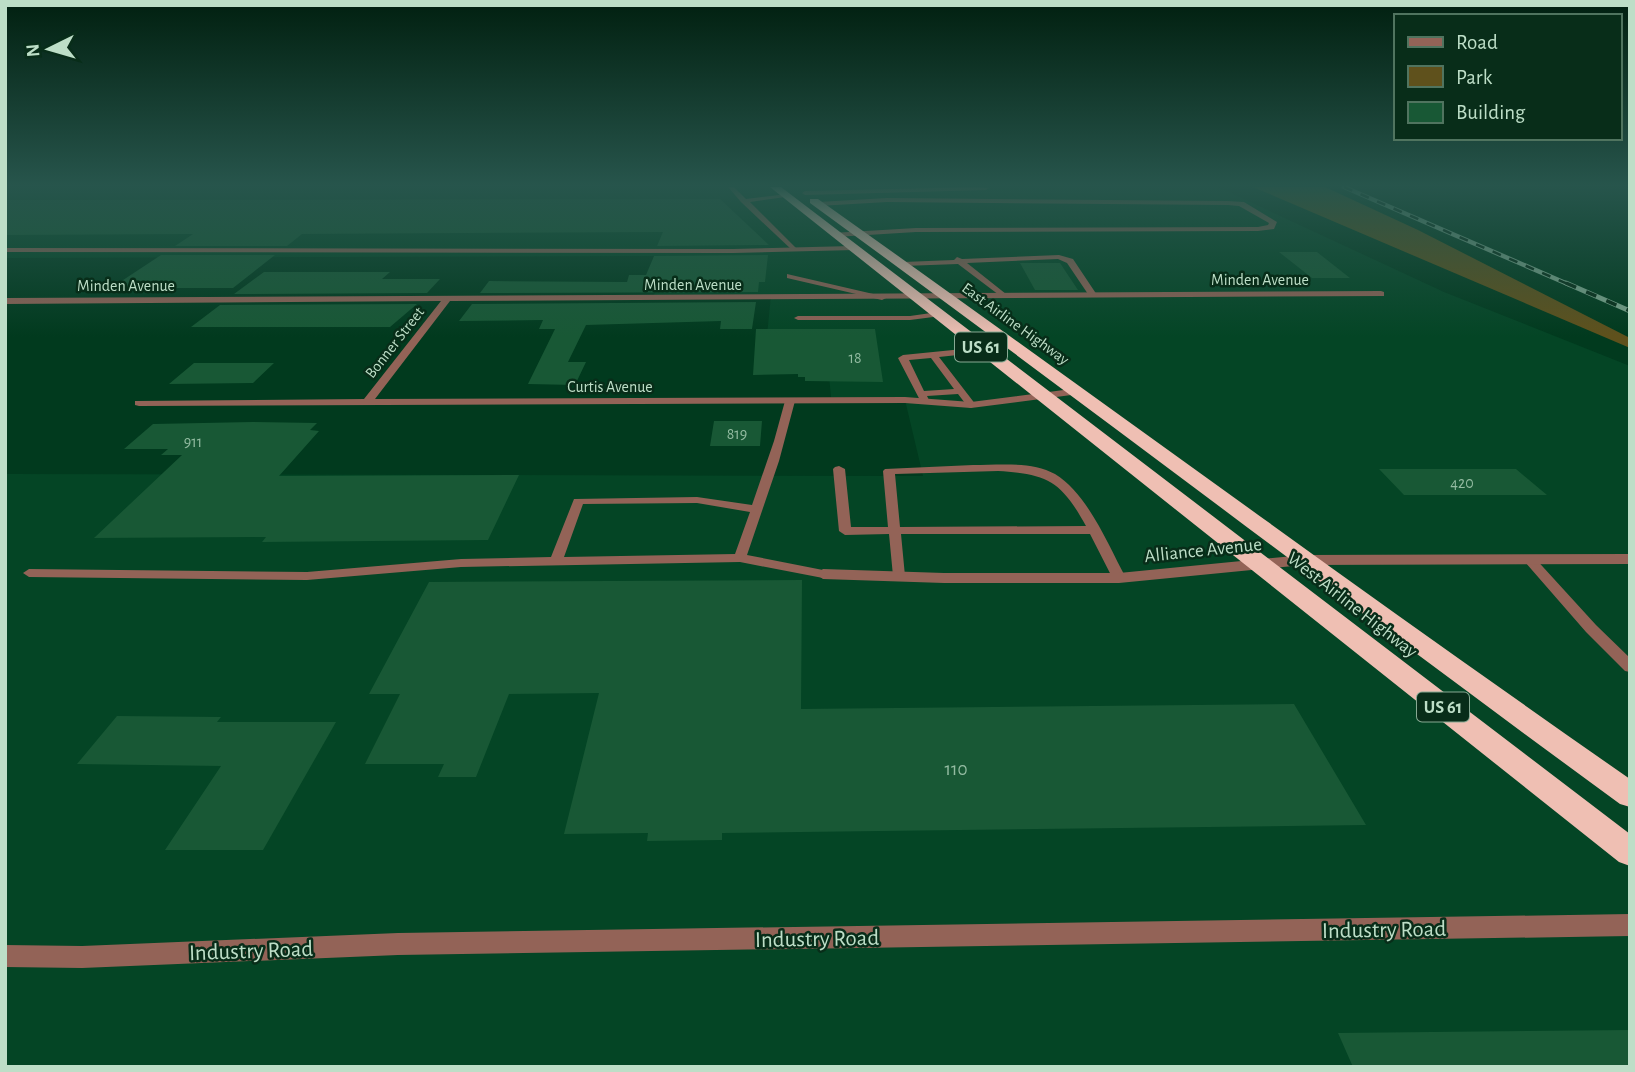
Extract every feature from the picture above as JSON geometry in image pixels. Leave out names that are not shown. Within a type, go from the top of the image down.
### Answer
[{"type":"highway","name":"US 61","points":[[839,237],[1044,397]]},
{"type":"highway","name":"East Airline Highway","points":[[863,237],[950,296],[1079,391]]},
{"type":"highway","name":"West Airline Highway","points":[[1079,391],[1304,559],[1629,793]]},
{"type":"highway","name":"West Airline Highway","points":[[1044,397],[1630,852]]},
{"type":"street","points":[[5,250],[852,248]]},
{"type":"street","name":"Minden Avenue","points":[[5,301],[1381,295]]},
{"type":"street","name":"Bonner Street","points":[[366,403],[446,300]]},
{"type":"street","name":"Curtis Avenue","points":[[139,403],[790,401],[923,398],[971,405],[1079,391]]},
{"type":"street","name":"Alliance Avenue","points":[[823,574],[1119,578],[1304,559],[1630,559]]},
{"type":"street","name":"Industry Road","points":[[5,956],[82,957],[398,944],[1630,925]]},
{"type":"lane","points":[[781,237],[794,249]]},
{"type":"lane","points":[[903,264],[957,259],[1059,257],[1070,261],[1093,295]]},
{"type":"lane","points":[[957,259],[1003,296]]},
{"type":"lane","points":[[790,276],[882,298]]},
{"type":"lane","points":[[798,318],[910,318],[937,314]]},
{"type":"lane","points":[[960,391],[923,398],[903,358],[983,349]]},
{"type":"lane","points":[[933,355],[971,405]]},
{"type":"lane","points":[[740,558],[781,442],[790,401]]},
{"type":"lane","points":[[839,469],[845,531],[1094,530]]},
{"type":"lane","points":[[899,576],[889,471],[1026,469],[1038,471],[1058,482],[1094,530],[1119,578]]},
{"type":"lane","points":[[556,562],[578,501],[697,500],[756,509]]},
{"type":"lane","points":[[29,573],[307,576],[461,563],[740,558],[823,574]]},
{"type":"lane","points":[[1529,559],[1570,602],[1599,640],[1630,667]]},
{"type":"shaded area","points":[[5,237],[1326,237],[1444,292],[1630,366],[1630,1067],[5,1067],[5,474],[923,476],[905,400],[831,397],[826,345],[766,345],[771,295],[654,295],[667,256],[5,258]]},
{"type":"green space","points":[[1370,237],[1432,237],[1630,338],[1630,348]]},
{"type":"building","points":[[188,237],[298,237],[287,246],[175,246]]},
{"type":"building","points":[[661,237],[761,237],[769,245],[657,246]]},
{"type":"building","points":[[1279,252],[1317,252],[1350,278],[1312,278]]},
{"type":"building","points":[[161,255],[275,255],[233,288],[111,288]]},
{"type":"building","points":[[768,255],[765,282],[759,282],[758,292],[480,293],[489,281],[627,282],[629,275],[646,275],[654,256]]},
{"type":"building","points":[[1020,263],[1060,263],[1078,290],[1035,290]]},
{"type":"building","points":[[264,272],[390,272],[382,279],[440,279],[427,293],[234,294]]},
{"type":"building","points":[[756,302],[752,329],[720,329],[721,321],[586,325],[568,362],[586,362],[575,385],[528,384],[555,329],[539,329],[543,320],[459,321],[472,304]]},
{"type":"building","points":[[417,304],[390,327],[191,327],[220,305]]},
{"type":"building","points":[[756,329],[875,329],[883,382],[805,381],[805,377],[798,377],[798,374],[753,375]]},
{"type":"building","points":[[194,363],[274,363],[253,383],[169,384]]},
{"type":"building","points":[[714,421],[762,421],[760,446],[710,446]]},
{"type":"building","points":[[317,423],[310,430],[319,431],[279,476],[519,475],[488,540],[262,542],[266,537],[94,538],[182,455],[161,455],[168,449],[124,449],[153,424]]},
{"type":"building","points":[[1379,469],[1516,469],[1547,495],[1404,495]]},
{"type":"building","points":[[802,580],[801,709],[1294,704],[1366,825],[722,833],[722,840],[647,841],[648,833],[564,834],[599,693],[509,694],[476,777],[438,777],[444,764],[365,764],[400,694],[369,694],[429,582]]},
{"type":"building","points":[[117,716],[221,717],[217,722],[336,722],[263,850],[165,850],[221,766],[77,764]]},
{"type":"building","points":[[1630,1030],[1630,1067],[1353,1067],[1338,1033]]},
{"type":"railway","points":[[1459,237],[1570,285]]},
{"type":"railway","points":[[1566,283],[1630,311]]}]
